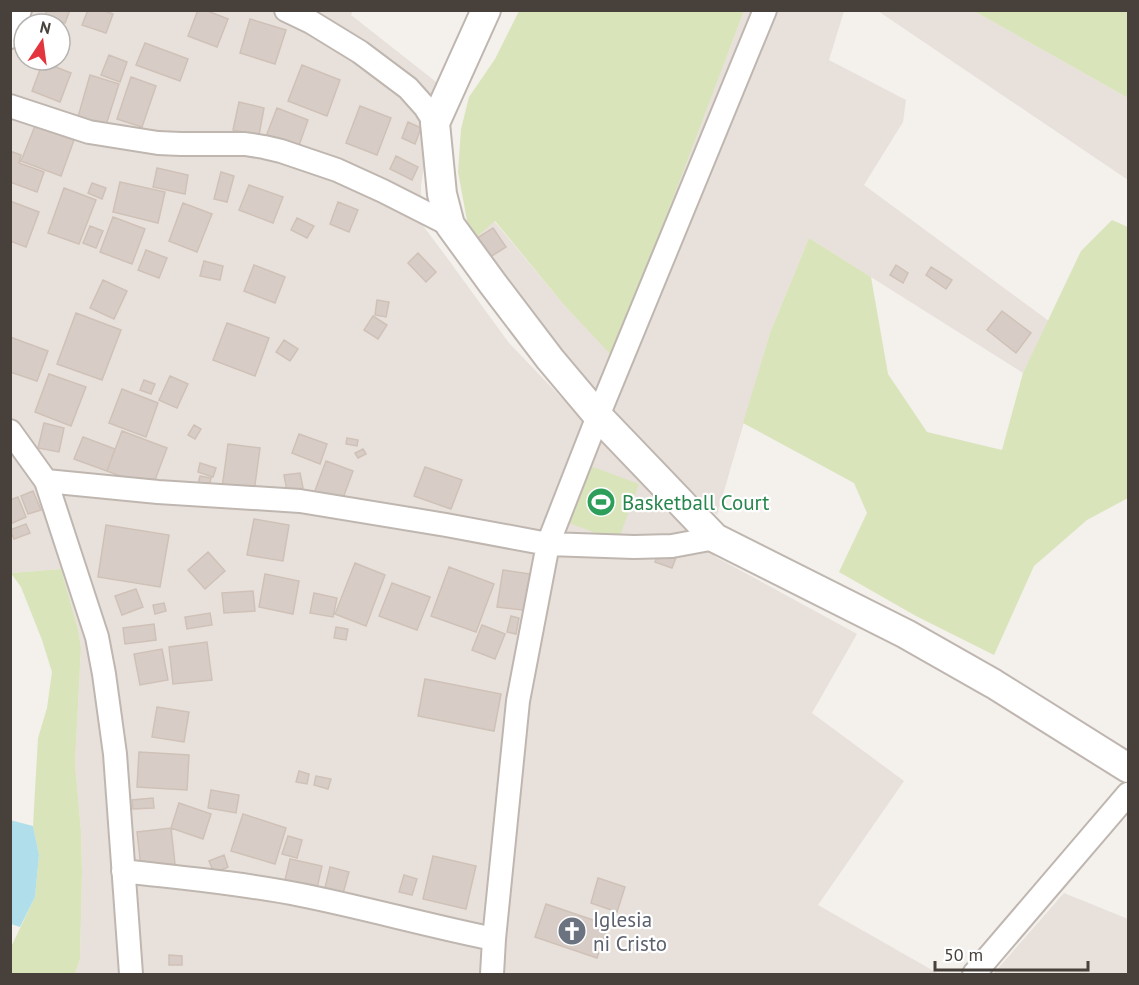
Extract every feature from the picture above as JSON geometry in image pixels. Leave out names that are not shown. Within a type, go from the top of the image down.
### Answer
[{"type":"street","points":[[10,37],[20,10]]},
{"type":"street","points":[[286,10],[311,22],[360,52],[408,88],[425,107],[435,123],[442,194],[450,225],[536,340],[598,416],[715,538],[906,634],[994,684],[1128,768]]},
{"type":"street","points":[[435,123],[486,10]]},
{"type":"street","points":[[492,975],[518,701],[548,544],[598,416],[765,10]]},
{"type":"street","points":[[10,106],[98,134],[181,144],[245,144],[281,151],[346,174],[450,225]]},
{"type":"street","points":[[10,431],[46,481],[97,637],[115,754],[131,975]]},
{"type":"street","points":[[46,481],[158,492],[300,501],[548,544],[672,546],[715,538]]},
{"type":"street","points":[[974,975],[1128,794]]},
{"type":"street","points":[[123,871],[300,895],[494,939]]},
{"type":"shaded area","points":[[11,11],[353,11],[351,15],[440,85],[421,186],[421,223],[509,343],[634,473],[671,515],[716,557],[857,634],[812,713],[904,781],[818,905],[939,974],[75,974],[80,959],[82,872],[75,763],[81,648],[61,569],[11,573]]},
{"type":"shaded area","points":[[744,11],[844,11],[829,60],[906,100],[903,122],[864,185],[1049,321],[1023,373],[809,238],[770,333],[717,515],[618,419],[471,242],[494,221],[564,305],[613,356]]},
{"type":"shaded area","points":[[878,11],[974,11],[1128,98],[1128,180]]},
{"type":"shaded area","points":[[1064,893],[1128,919],[1128,974],[993,974]]},
{"type":"green space","points":[[519,11],[744,11],[613,357],[564,305],[495,221],[471,242],[458,172],[461,129],[469,97],[495,59]]},
{"type":"green space","points":[[974,11],[1128,11],[1128,98]]},
{"type":"green space","points":[[1112,220],[1128,227],[1128,498],[1087,520],[1034,566],[994,655],[916,616],[839,572],[867,513],[854,483],[743,423],[770,333],[809,238],[871,277],[888,374],[927,432],[1002,450],[1023,373],[1081,251]]},
{"type":"green space","name":"Basketball Court","points":[[585,464],[639,484],[618,541],[563,521]]},
{"type":"green space","points":[[61,569],[81,648],[75,763],[81,831],[80,959],[75,974],[11,974],[11,947],[35,897],[39,855],[33,826],[38,738],[47,708],[52,672],[21,587],[11,573]]},
{"type":"water","points":[[10,820],[33,826],[39,855],[35,897],[20,927],[11,924]]},
{"type":"building","points":[[47,10],[70,10],[69,12],[46,12]]},
{"type":"building","points":[[88,10],[102,10],[113,14],[106,33],[82,25]]},
{"type":"building","points":[[198,10],[205,10],[228,19],[217,47],[188,36]]},
{"type":"building","points":[[250,19],[286,30],[275,64],[240,53]]},
{"type":"building","points":[[145,43],[188,59],[180,81],[136,65]]},
{"type":"building","points":[[109,55],[127,62],[120,82],[101,75]]},
{"type":"building","points":[[302,65],[340,80],[327,116],[288,101]]},
{"type":"building","points":[[39,72],[71,73],[60,102],[32,91]]},
{"type":"building","points":[[90,75],[119,84],[106,125],[78,117]]},
{"type":"building","points":[[131,77],[156,86],[142,127],[117,119]]},
{"type":"building","points":[[239,102],[264,108],[259,135],[233,130]]},
{"type":"building","points":[[360,106],[391,118],[377,155],[346,143]]},
{"type":"building","points":[[277,108],[308,120],[297,151],[265,139]]},
{"type":"building","points":[[408,122],[421,128],[415,144],[402,138]]},
{"type":"building","points":[[35,126],[74,140],[61,176],[21,161]]},
{"type":"building","points":[[10,151],[21,155],[19,163],[44,172],[37,192],[10,182]]},
{"type":"building","points":[[396,156],[418,167],[412,180],[390,169]]},
{"type":"building","points":[[157,168],[188,175],[185,194],[153,187]]},
{"type":"building","points":[[221,172],[234,176],[227,202],[214,199]]},
{"type":"building","points":[[120,182],[165,192],[158,223],[113,212]]},
{"type":"building","points":[[92,183],[106,188],[102,199],[88,193]]},
{"type":"building","points":[[249,185],[283,197],[273,223],[239,210]]},
{"type":"building","points":[[64,188],[96,200],[79,244],[48,233]]},
{"type":"building","points":[[10,201],[39,212],[26,247],[10,241]]},
{"type":"building","points":[[338,202],[358,210],[349,232],[330,224]]},
{"type":"building","points":[[183,203],[212,214],[197,252],[169,241]]},
{"type":"building","points":[[113,217],[145,229],[132,264],[100,252]]},
{"type":"building","points":[[297,218],[314,226],[307,238],[291,230]]},
{"type":"building","points":[[90,226],[103,231],[96,248],[83,243]]},
{"type":"building","points":[[493,228],[506,247],[487,259],[474,240]]},
{"type":"building","points":[[146,250],[167,258],[159,278],[138,270]]},
{"type":"building","points":[[418,253],[436,272],[426,282],[408,263]]},
{"type":"building","points":[[204,261],[223,266],[220,280],[200,276]]},
{"type":"building","points":[[254,265],[285,277],[275,303],[244,291]]},
{"type":"building","points":[[896,265],[908,273],[903,283],[890,275]]},
{"type":"building","points":[[931,267],[952,280],[946,289],[926,275]]},
{"type":"building","points":[[103,280],[127,291],[114,319],[90,308]]},
{"type":"building","points":[[377,300],[389,302],[386,317],[375,315]]},
{"type":"building","points":[[1002,311],[1031,333],[1016,353],[987,330]]},
{"type":"building","points":[[76,313],[121,330],[102,380],[57,364]]},
{"type":"building","points":[[373,316],[387,325],[378,339],[364,330]]},
{"type":"building","points":[[227,323],[269,338],[255,376],[213,360]]},
{"type":"building","points":[[10,337],[48,351],[37,381],[10,372]]},
{"type":"building","points":[[284,340],[298,349],[290,361],[276,352]]},
{"type":"building","points":[[49,374],[86,387],[71,426],[35,412]]},
{"type":"building","points":[[170,376],[188,384],[177,408],[159,400]]},
{"type":"building","points":[[144,380],[155,384],[151,394],[140,390]]},
{"type":"building","points":[[122,389],[158,403],[146,437],[109,423]]},
{"type":"building","points":[[44,423],[64,428],[59,452],[38,448]]},
{"type":"building","points":[[194,425],[201,429],[195,439],[188,435]]},
{"type":"building","points":[[122,431],[167,448],[152,488],[107,471]]},
{"type":"building","points":[[299,434],[327,444],[320,464],[292,453]]},
{"type":"building","points":[[83,437],[115,449],[107,471],[74,459]]},
{"type":"building","points":[[347,438],[358,440],[357,446],[346,444]]},
{"type":"building","points":[[228,444],[260,448],[254,492],[222,488]]},
{"type":"building","points":[[363,449],[366,454],[358,458],[355,453]]},
{"type":"building","points":[[326,461],[353,471],[340,506],[313,496]]},
{"type":"building","points":[[200,463],[216,468],[213,477],[198,472]]},
{"type":"building","points":[[425,467],[462,480],[451,509],[414,496]]},
{"type":"building","points":[[300,473],[303,488],[287,491],[284,475]]},
{"type":"building","points":[[200,476],[211,478],[208,491],[197,488]]},
{"type":"building","points":[[33,491],[41,510],[28,514],[21,496]]},
{"type":"building","points":[[18,497],[26,517],[10,524],[10,500]]},
{"type":"building","points":[[254,519],[289,525],[283,561],[247,555]]},
{"type":"building","points":[[26,524],[30,533],[14,539],[10,530]]},
{"type":"building","points":[[106,525],[169,535],[160,587],[98,577]]},
{"type":"building","points":[[660,549],[677,555],[672,568],[655,562]]},
{"type":"building","points":[[208,552],[225,571],[205,589],[188,570]]},
{"type":"building","points":[[355,563],[385,575],[366,626],[335,614]]},
{"type":"building","points":[[449,567],[494,584],[476,632],[431,616]]},
{"type":"building","points":[[503,570],[536,575],[530,611],[497,607]]},
{"type":"building","points":[[265,574],[299,581],[293,614],[259,607]]},
{"type":"building","points":[[392,583],[430,597],[417,630],[379,616]]},
{"type":"building","points":[[136,589],[143,607],[122,615],[115,596]]},
{"type":"building","points":[[253,591],[255,611],[224,613],[222,593]]},
{"type":"building","points":[[314,593],[337,598],[333,617],[310,613]]},
{"type":"building","points":[[164,603],[166,611],[155,614],[153,605]]},
{"type":"building","points":[[210,613],[212,625],[187,629],[185,617]]},
{"type":"building","points":[[511,616],[519,618],[516,634],[507,632]]},
{"type":"building","points":[[154,624],[156,640],[125,644],[123,628]]},
{"type":"building","points":[[482,625],[505,634],[495,659],[472,650]]},
{"type":"building","points":[[336,627],[348,629],[346,640],[334,638]]},
{"type":"building","points":[[207,642],[212,680],[173,684],[169,647]]},
{"type":"building","points":[[162,649],[168,680],[140,685],[134,654]]},
{"type":"building","points":[[425,679],[501,694],[494,731],[418,716]]},
{"type":"building","points":[[157,707],[189,712],[184,742],[152,737]]},
{"type":"building","points":[[139,752],[189,755],[187,790],[137,787]]},
{"type":"building","points":[[299,771],[309,774],[307,784],[296,782]]},
{"type":"building","points":[[316,776],[331,779],[328,789],[314,785]]},
{"type":"building","points":[[211,790],[239,795],[236,813],[208,808]]},
{"type":"building","points":[[153,798],[154,808],[133,809],[132,800]]},
{"type":"building","points":[[179,803],[211,814],[203,839],[171,828]]},
{"type":"building","points":[[243,814],[286,828],[275,864],[231,851]]},
{"type":"building","points":[[171,828],[175,864],[141,868],[137,832]]},
{"type":"building","points":[[288,836],[302,840],[297,858],[282,854]]},
{"type":"building","points":[[224,855],[228,867],[214,873],[209,861]]},
{"type":"building","points":[[433,856],[476,866],[466,909],[423,899]]},
{"type":"building","points":[[290,859],[322,866],[315,897],[283,889]]},
{"type":"building","points":[[330,867],[349,872],[342,897],[324,892]]},
{"type":"building","points":[[404,875],[417,879],[412,895],[399,892]]},
{"type":"building","points":[[598,878],[625,887],[617,912],[591,903]]},
{"type":"building","name":"Iglesia ni Cristo","points":[[546,904],[608,925],[597,958],[535,937]]},
{"type":"building","points":[[169,955],[182,956],[182,965],[169,965]]},
{"type":"place","name":"Basketball Court","points":[[601,502]]},
{"type":"place","name":"Iglesia ni Cristo","points":[[572,931]]}]
